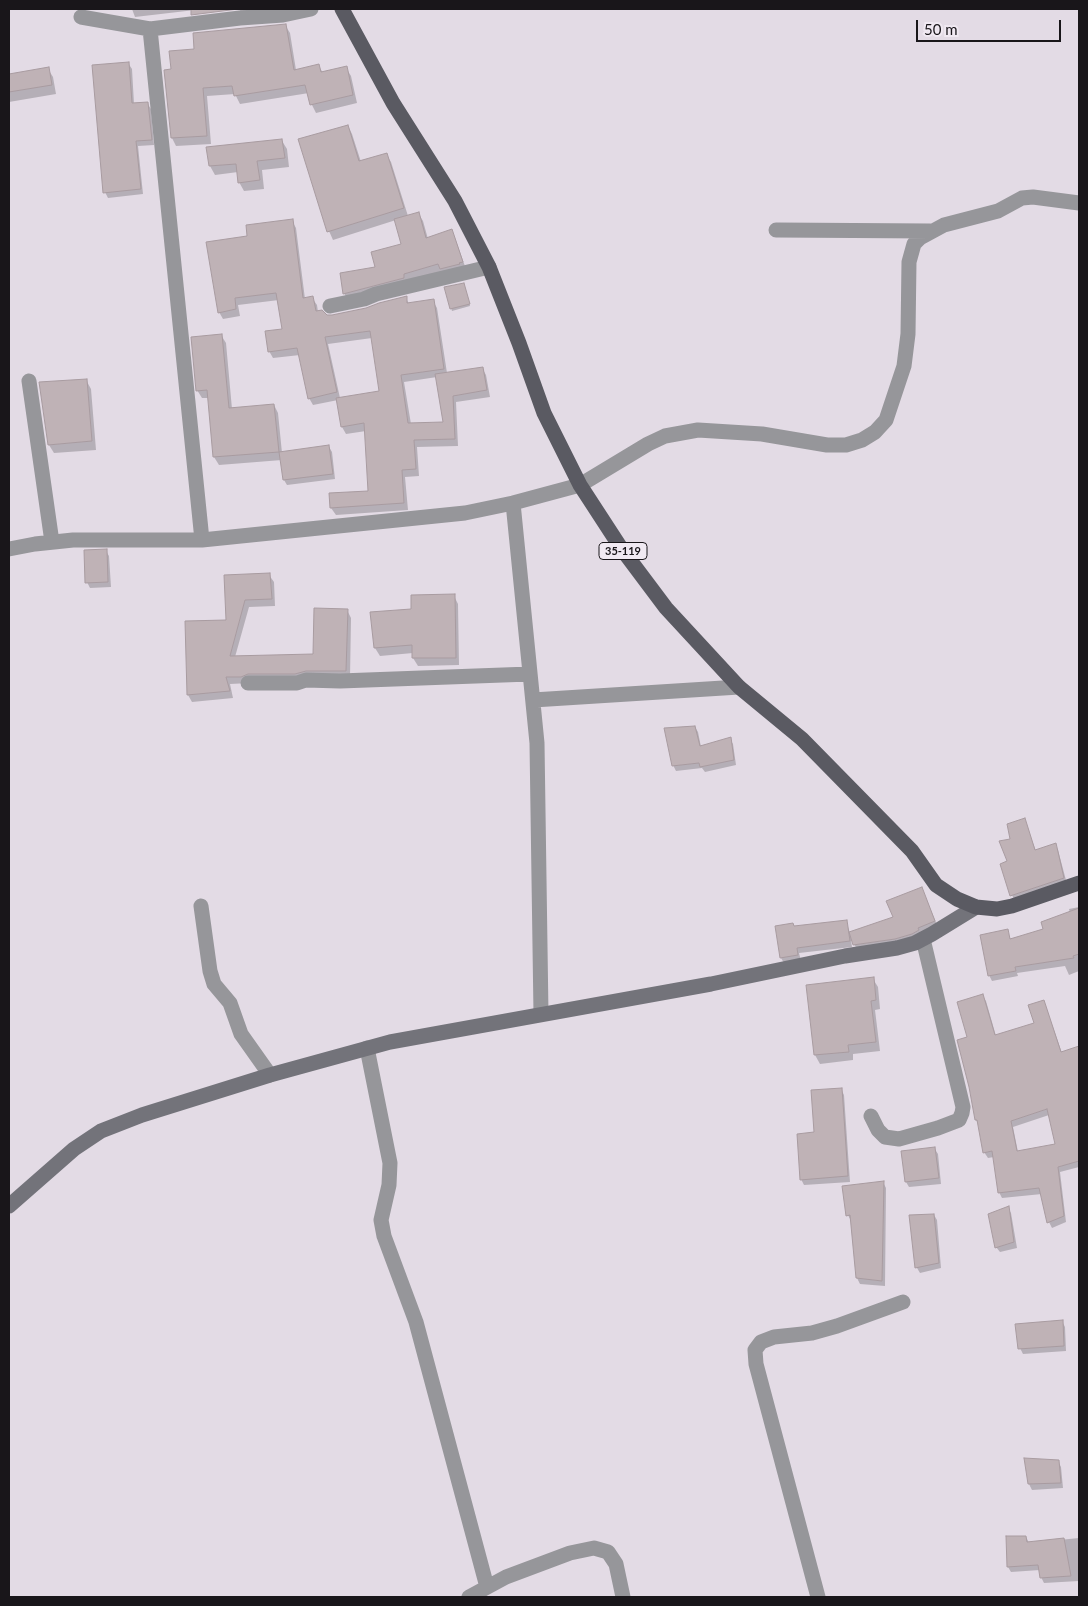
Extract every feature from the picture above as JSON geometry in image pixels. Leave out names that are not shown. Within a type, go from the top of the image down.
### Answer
[{"type":"main road","name":"35-119","points":[[342,9],[393,104],[454,201],[489,267],[544,413],[580,485],[621,548],[666,608],[739,687],[802,739],[912,851],[936,885],[957,899],[976,907],[997,909],[1012,906],[1079,883]]},
{"type":"street","points":[[81,17],[150,29],[240,18],[284,15],[311,9]]},
{"type":"street","points":[[150,29],[202,540]]},
{"type":"street","points":[[9,549],[73,540],[202,540],[465,513],[513,503],[580,485],[648,444],[664,436],[681,432],[698,430],[743,432],[827,445],[846,444],[862,440],[875,432],[886,420],[904,366],[908,334],[909,262],[914,244],[931,231],[944,225],[998,211],[1022,198],[1033,197],[1079,203]]},
{"type":"street","points":[[776,230],[931,231]]},
{"type":"street","points":[[330,306],[489,267]]},
{"type":"street","points":[[28,381],[52,542]]},
{"type":"street","points":[[513,503],[537,743],[541,1014]]},
{"type":"street","points":[[248,683],[297,683],[306,680],[340,681],[530,674]]},
{"type":"street","points":[[533,700],[739,687]]},
{"type":"street","points":[[201,906],[210,971],[214,984],[230,1003],[241,1034],[270,1075]]},
{"type":"street","points":[[9,1206],[74,1149],[102,1131],[142,1115],[270,1075],[390,1042],[712,984],[845,956],[897,948],[923,939],[976,907]]},
{"type":"street","points":[[871,1116],[878,1130],[885,1137],[898,1138],[938,1128],[959,1120],[962,1113],[963,1107],[923,939]]},
{"type":"street","points":[[368,1048],[390,1163],[389,1185],[381,1220],[384,1236],[416,1322],[487,1587]]},
{"type":"street","points":[[818,1597],[756,1364],[755,1350],[761,1342],[774,1337],[812,1333],[903,1302]]},
{"type":"street","points":[[469,1597],[515,1574],[570,1554],[594,1548],[608,1552],[616,1564],[624,1597]]},
{"type":"building","points":[[191,9],[238,9],[191,15]]},
{"type":"building","points":[[286,24],[294,70],[319,64],[321,72],[347,66],[353,95],[310,105],[305,85],[234,96],[232,86],[203,88],[207,136],[171,138],[164,70],[171,69],[169,51],[194,49],[193,33]]},
{"type":"building","points":[[129,62],[132,103],[148,102],[152,140],[136,141],[141,189],[103,193],[92,65]]},
{"type":"building","points":[[49,67],[52,85],[9,92],[9,74]]},
{"type":"building","points":[[348,125],[359,161],[387,153],[404,208],[327,232],[298,139]]},
{"type":"building","points":[[282,139],[285,158],[257,161],[260,180],[238,183],[236,164],[209,166],[206,147]]},
{"type":"building","points":[[419,212],[426,238],[452,229],[463,262],[440,269],[438,264],[404,274],[404,278],[343,294],[340,273],[375,267],[371,252],[401,244],[394,219]]},
{"type":"building","points":[[293,219],[303,298],[313,296],[316,311],[322,310],[327,315],[332,315],[366,308],[407,296],[407,303],[434,299],[444,369],[401,375],[408,423],[443,422],[435,374],[483,367],[487,390],[453,396],[455,439],[414,440],[416,469],[402,470],[404,503],[330,508],[329,493],[368,491],[364,423],[341,427],[336,398],[379,391],[370,331],[325,337],[337,392],[308,399],[297,348],[268,352],[265,331],[282,329],[276,293],[235,298],[236,309],[218,313],[206,242],[247,236],[246,225]]},
{"type":"building","points":[[464,283],[470,304],[450,309],[444,287]]},
{"type":"building","points":[[222,334],[229,408],[274,404],[279,452],[213,457],[207,390],[196,391],[191,337]]},
{"type":"building","points":[[87,379],[92,441],[48,445],[39,382]]},
{"type":"building","points":[[329,445],[333,474],[283,480],[279,452]]},
{"type":"building","points":[[107,549],[108,582],[85,583],[84,550]]},
{"type":"building","points":[[270,573],[272,599],[245,600],[230,656],[313,654],[314,608],[348,609],[346,671],[306,671],[295,674],[248,674],[241,677],[226,677],[230,691],[187,695],[185,621],[226,620],[224,575]]},
{"type":"building","points":[[455,594],[456,658],[412,658],[412,645],[374,648],[370,612],[411,609],[411,595]]},
{"type":"building","points":[[695,726],[700,746],[731,737],[734,760],[700,767],[699,763],[672,766],[664,728]]},
{"type":"building","points":[[1025,818],[1035,850],[1056,843],[1064,878],[1010,896],[1000,864],[1007,861],[999,841],[1010,839],[1007,824]]},
{"type":"building","points":[[922,887],[935,921],[918,928],[919,930],[912,934],[895,939],[853,945],[849,932],[893,917],[886,901]]},
{"type":"building","points":[[1079,908],[1079,954],[1073,956],[1074,958],[1015,967],[1016,971],[988,976],[980,935],[1008,929],[1010,939],[1043,929],[1041,922]]},
{"type":"building","points":[[847,920],[850,941],[797,948],[798,955],[780,958],[775,926],[793,923],[794,926]]},
{"type":"building","points":[[874,977],[876,1000],[871,1001],[876,1042],[848,1045],[849,1052],[814,1055],[806,985]]},
{"type":"building","points":[[983,994],[995,1035],[1034,1023],[1028,1005],[1044,1000],[1061,1052],[1079,1046],[1079,1161],[1058,1167],[1064,1216],[1047,1223],[1039,1188],[998,1193],[992,1151],[983,1153],[977,1120],[975,1120],[957,1040],[967,1037],[957,1002]],"holes":[[[1047,1109],[1055,1144],[1017,1151],[1011,1121]]]},
{"type":"building","points":[[842,1088],[848,1176],[800,1180],[797,1134],[814,1132],[811,1090]]},
{"type":"building","points":[[935,1147],[939,1178],[905,1182],[901,1151]]},
{"type":"building","points":[[884,1181],[882,1281],[856,1278],[850,1215],[846,1216],[842,1186]]},
{"type":"building","points":[[1009,1206],[1014,1242],[995,1248],[988,1214]]},
{"type":"building","points":[[934,1214],[939,1263],[915,1268],[909,1215]]},
{"type":"building","points":[[1063,1320],[1064,1346],[1018,1349],[1015,1324]]},
{"type":"building","points":[[1024,1458],[1059,1460],[1061,1483],[1028,1484]]},
{"type":"building","points":[[1006,1536],[1026,1536],[1027,1542],[1064,1538],[1071,1576],[1040,1578],[1038,1565],[1007,1567]]}]
